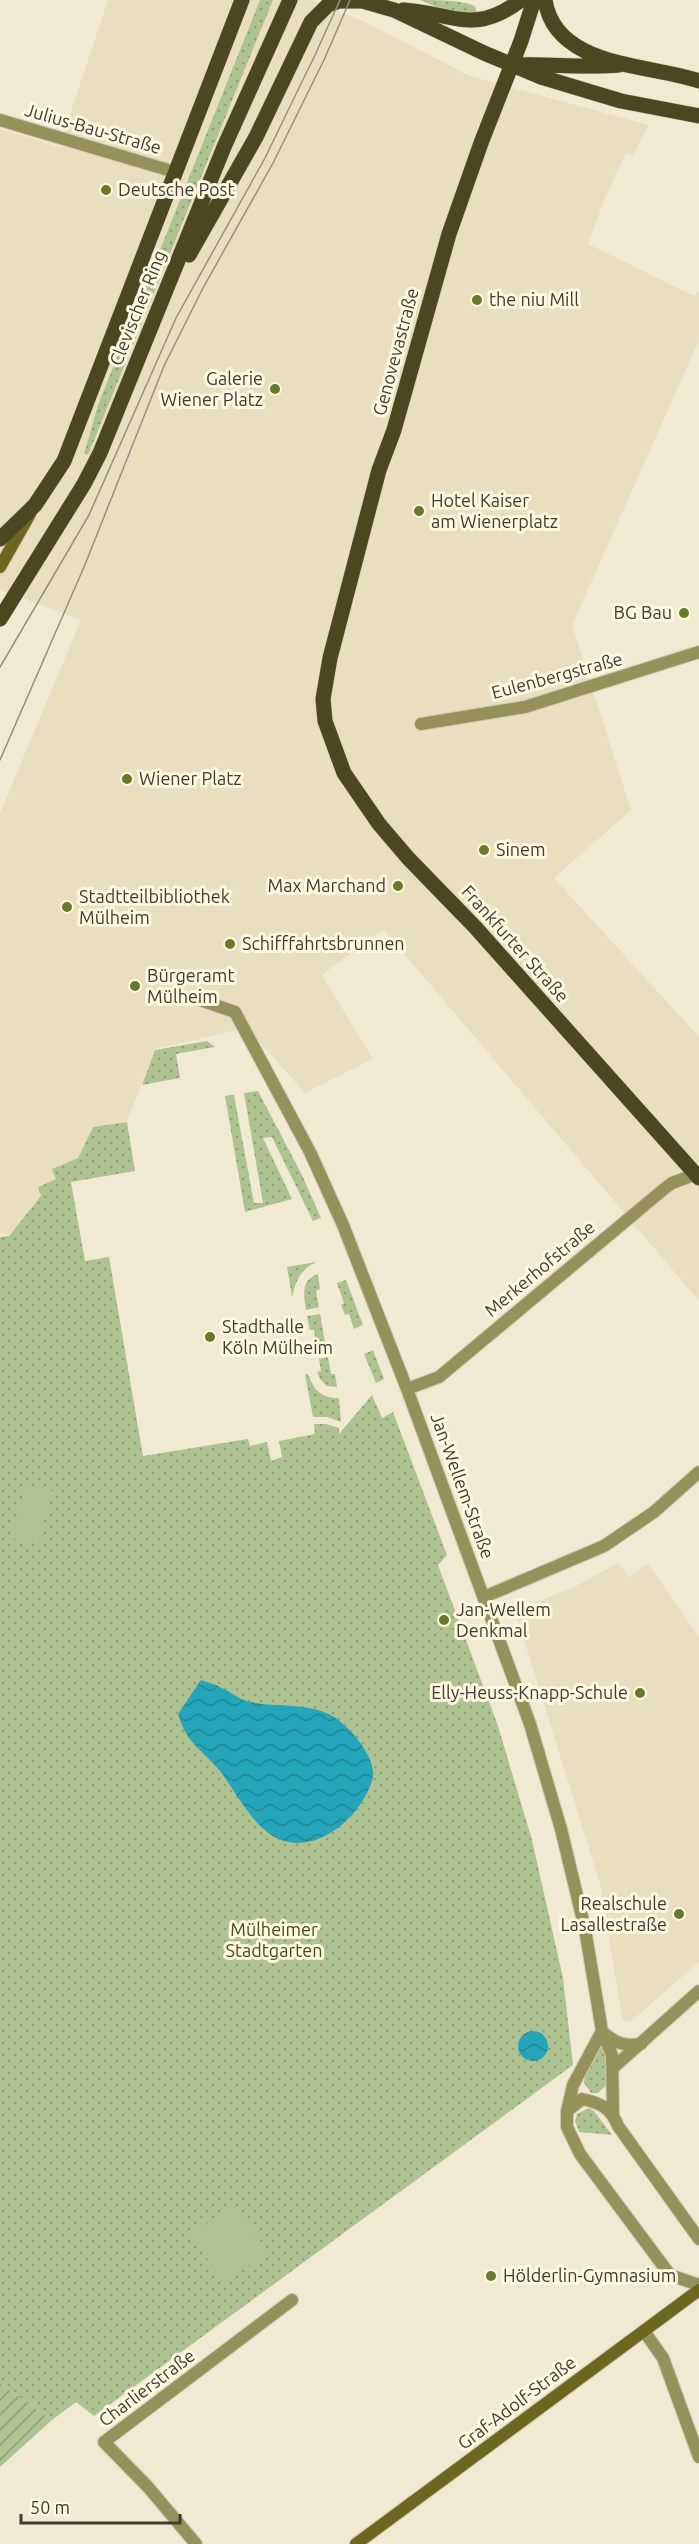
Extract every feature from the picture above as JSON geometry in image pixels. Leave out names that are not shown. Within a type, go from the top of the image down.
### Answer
[{"type":"main road","name":"Clevischer Ring","points":[[0,539],[35,505],[64,461],[242,0]]},
{"type":"main road","name":"Clevischer Ring","points":[[0,619],[84,484],[100,453],[224,147],[290,0]]},
{"type":"main road","points":[[158,309],[256,137],[311,22],[328,5],[339,1],[360,0],[394,10],[541,77],[621,101],[699,116]]},
{"type":"main road","points":[[394,10],[422,11],[470,22],[489,19],[506,11],[521,0]]},
{"type":"main road","name":"Genovevastraße","points":[[326,721],[324,699],[330,658],[379,470],[394,430],[449,234],[534,0]]},
{"type":"main road","points":[[545,0],[552,20],[561,33],[577,47],[622,65],[697,77]]},
{"type":"main road","points":[[512,65],[563,65],[588,68],[622,65]]},
{"type":"main road","name":"Frankfurter Straße","points":[[326,721],[344,772],[379,824],[408,858],[476,927],[698,1175]]},
{"type":"street","name":"Julius-Bau-Straße","points":[[0,120],[175,172]]},
{"type":"street","points":[[0,567],[35,505]]},
{"type":"street","name":"Eulenbergstraße","points":[[421,724],[525,707],[699,652]]},
{"type":"street","name":"Jan-Wellem-Straße","points":[[200,1000],[235,1012],[291,1114],[328,1189],[407,1389],[530,1724],[561,1829],[585,1929],[602,2031],[612,2055],[613,2114]]},
{"type":"street","name":"Merkerhofstraße","points":[[407,1389],[439,1377],[664,1189],[672,1183],[698,1175]]},
{"type":"street","points":[[484,1598],[604,1546],[654,1512],[699,1472]]},
{"type":"street","points":[[614,2067],[699,1992]]},
{"type":"street","points":[[641,2044],[627,2046],[615,2043],[602,2031],[573,2085],[567,2110],[567,2127],[580,2154],[670,2275],[699,2285]]},
{"type":"street","points":[[567,2110],[582,2099],[599,2102],[613,2114],[618,2126],[699,2240]]},
{"type":"street","name":"Graf-Adolf-Straße","points":[[356,2544],[699,2290]]},
{"type":"street","name":"Charlierstraße","points":[[196,2544],[148,2487],[104,2442],[292,2301]]},
{"type":"street","points":[[644,2331],[663,2358],[699,2457]]},
{"type":"shaded area","points":[[108,0],[311,0],[363,21],[470,76],[649,125],[633,155],[626,153],[605,198],[588,244],[694,296],[699,291],[699,340],[572,625],[631,810],[554,878],[699,1037],[699,1301],[383,929],[322,975],[373,1059],[305,1093],[247,1028],[155,1049],[127,1122],[93,1127],[70,1174],[41,1196],[10,1235],[0,1233],[0,813],[81,620],[0,590],[0,129],[63,148],[65,129]]},
{"type":"shaded area","points":[[618,1563],[629,1577],[648,1564],[699,1637],[699,1962],[630,2022],[622,2018],[600,1884],[515,1611],[576,1586]]},
{"type":"green space","points":[[260,0],[273,0],[88,455],[84,454],[98,405]]},
{"type":"green space","points":[[420,0],[470,4],[475,6],[477,14],[448,10]]},
{"type":"green space","points":[[207,1041],[215,1047],[176,1054],[180,1078],[142,1085],[155,1050]]},
{"type":"green space","points":[[258,1091],[302,1175],[321,1218],[313,1221],[272,1137],[263,1138],[292,1199],[245,1212],[225,1096],[234,1095],[254,1203],[263,1203],[244,1093]]},
{"type":"green space","name":"Mülheimer Stadtgarten","points":[[127,1122],[135,1171],[71,1182],[85,1261],[109,1257],[143,1456],[248,1439],[250,1446],[267,1442],[271,1461],[282,1457],[279,1441],[315,1434],[314,1424],[326,1424],[339,1428],[339,1434],[372,1395],[382,1418],[393,1412],[447,1555],[438,1565],[498,1726],[532,1840],[563,1978],[573,2065],[94,2416],[76,2402],[52,2420],[0,2383],[0,1237],[9,1236],[41,1196],[38,1187],[56,1179],[52,1169],[78,1158],[93,1127]]},
{"type":"green space","points":[[316,1262],[299,1277],[292,1297],[287,1267]]},
{"type":"green space","points":[[318,1274],[320,1289],[316,1291],[319,1307],[306,1310],[304,1289],[308,1280]]},
{"type":"green space","points":[[346,1280],[363,1325],[354,1329],[349,1314],[345,1315],[341,1305],[344,1303],[337,1283]]},
{"type":"green space","points":[[320,1314],[325,1342],[316,1343],[314,1330],[310,1330],[307,1316]]},
{"type":"green space","points":[[373,1350],[384,1379],[376,1383],[364,1354]]},
{"type":"green space","points":[[328,1357],[331,1374],[335,1374],[337,1387],[327,1386],[317,1372],[321,1371],[319,1359]]},
{"type":"green space","points":[[305,1374],[308,1374],[323,1395],[339,1398],[341,1422],[327,1417],[313,1417]]},
{"type":"green space","points":[[26,1484],[52,1491],[38,1545],[11,1538]]},
{"type":"green space","points":[[599,2045],[602,2045],[606,2052],[606,2086],[598,2093],[591,2093],[584,2083],[585,2075]]},
{"type":"green space","points":[[589,2108],[594,2111],[612,2135],[579,2132],[575,2121],[577,2114]]},
{"type":"green space","points":[[233,2204],[268,2251],[226,2283],[190,2236]]},
{"type":"green space","points":[[0,2383],[52,2420],[0,2467]]},
{"type":"water","points":[[201,1680],[217,1685],[250,1702],[304,1707],[325,1712],[347,1727],[369,1757],[373,1774],[367,1793],[352,1815],[330,1833],[305,1842],[292,1843],[279,1839],[261,1827],[220,1771],[191,1740],[182,1725],[178,1714]]},
{"type":"water","points":[[533,2031],[543,2036],[548,2046],[543,2056],[533,2061],[523,2056],[518,2046],[523,2036]]},
{"type":"tram line","points":[[0,667],[89,515],[176,318],[265,158],[340,0]]},
{"type":"tram line","points":[[0,760],[84,567],[164,366],[203,288],[273,163],[324,60],[350,0]]},
{"type":"place","name":"Deutsche Post","points":[[106,190]]},
{"type":"place","name":"the niu Mill","points":[[477,300]]},
{"type":"place","name":"Galerie Wiener Platz","points":[[275,389]]},
{"type":"place","name":"Hotel Kaiser am Wienerplatz","points":[[419,511]]},
{"type":"place","name":"BG Bau","points":[[684,613]]},
{"type":"place","name":"Wiener Platz","points":[[127,779]]},
{"type":"place","name":"Sinem","points":[[484,850]]},
{"type":"place","name":"Max Marchand","points":[[398,886]]},
{"type":"place","name":"Stadtteilbibliothek Mülheim","points":[[67,907]]},
{"type":"place","name":"Schifffahrtsbrunnen","points":[[230,944]]},
{"type":"place","name":"Bürgeramt Mülheim","points":[[135,986]]},
{"type":"place","name":"Stadthalle Köln Mülheim","points":[[210,1337]]},
{"type":"place","name":"Jan-Wellem Denkmal","points":[[444,1620]]},
{"type":"place","name":"Elly-Heuss-Knapp-Schule","points":[[640,1693]]},
{"type":"place","name":"Realschule Lasallestraße","points":[[679,1914]]},
{"type":"place","name":"Hölderlin-Gymnasium","points":[[491,2276]]}]
